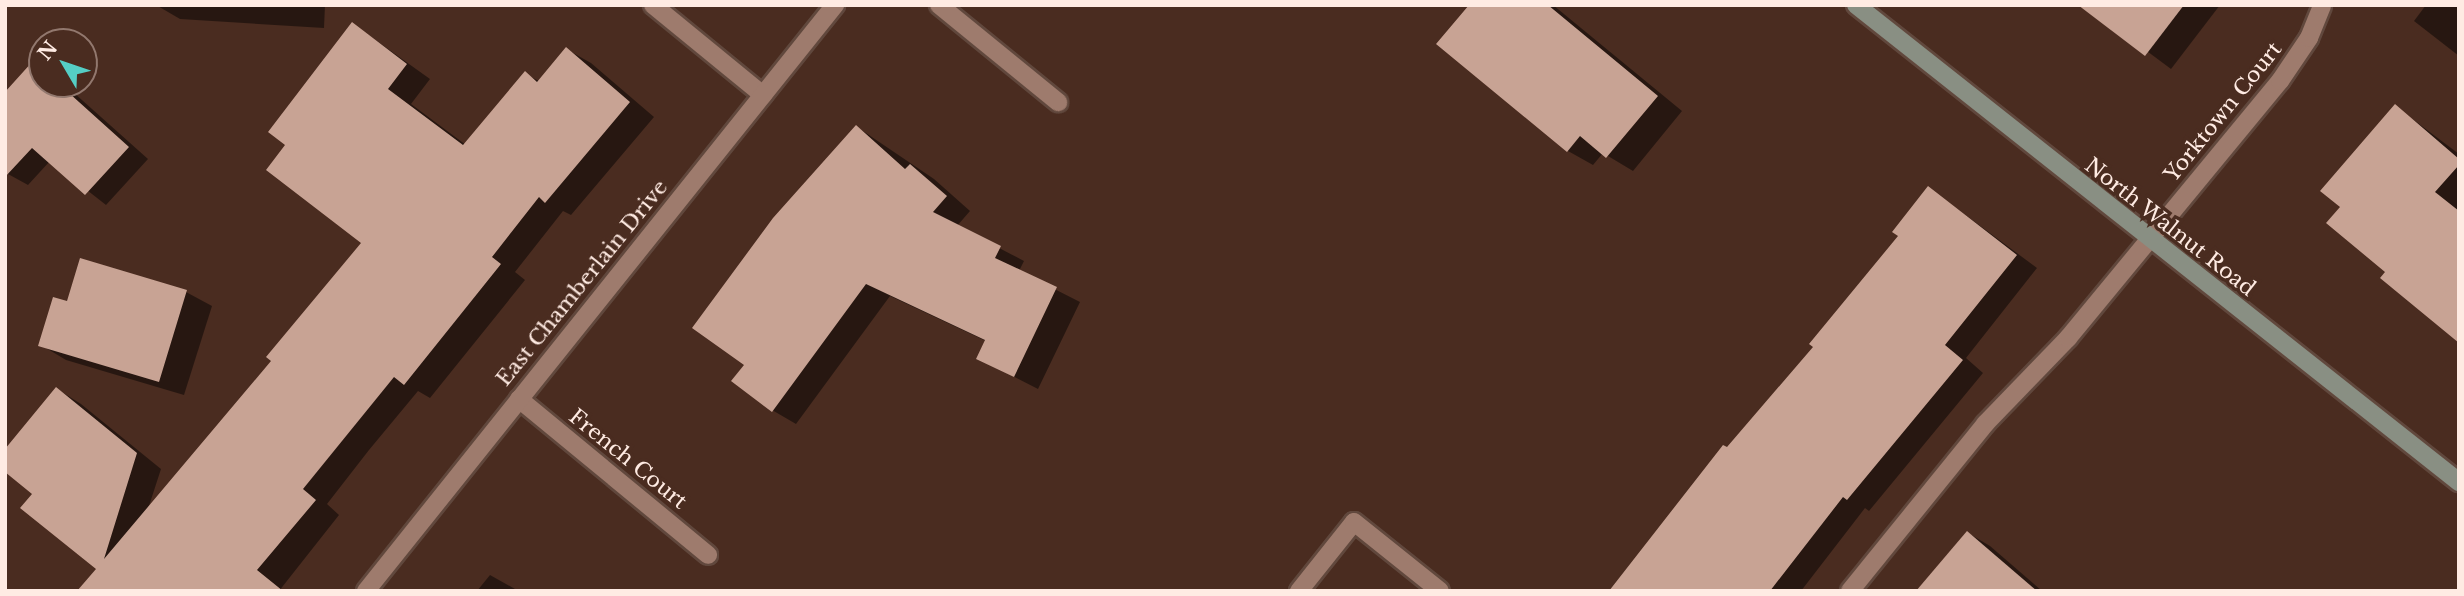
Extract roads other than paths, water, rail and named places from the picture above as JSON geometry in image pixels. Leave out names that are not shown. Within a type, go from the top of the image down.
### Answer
[{"type":"street","points":[[653,5],[763,95]]},
{"type":"street","name":"East Chamberlain Drive","points":[[366,591],[835,5]]},
{"type":"street","points":[[939,5],[1058,102]]},
{"type":"street","name":"North Walnut Road","points":[[1856,5],[2149,241],[2459,482]]},
{"type":"street","name":"Yorktown Court","points":[[1850,591],[1985,424],[2068,338],[2294,62],[2322,5]]},
{"type":"street","name":"French Court","points":[[519,399],[708,555]]},
{"type":"street","points":[[1299,591],[1354,522],[1440,591]]}]
